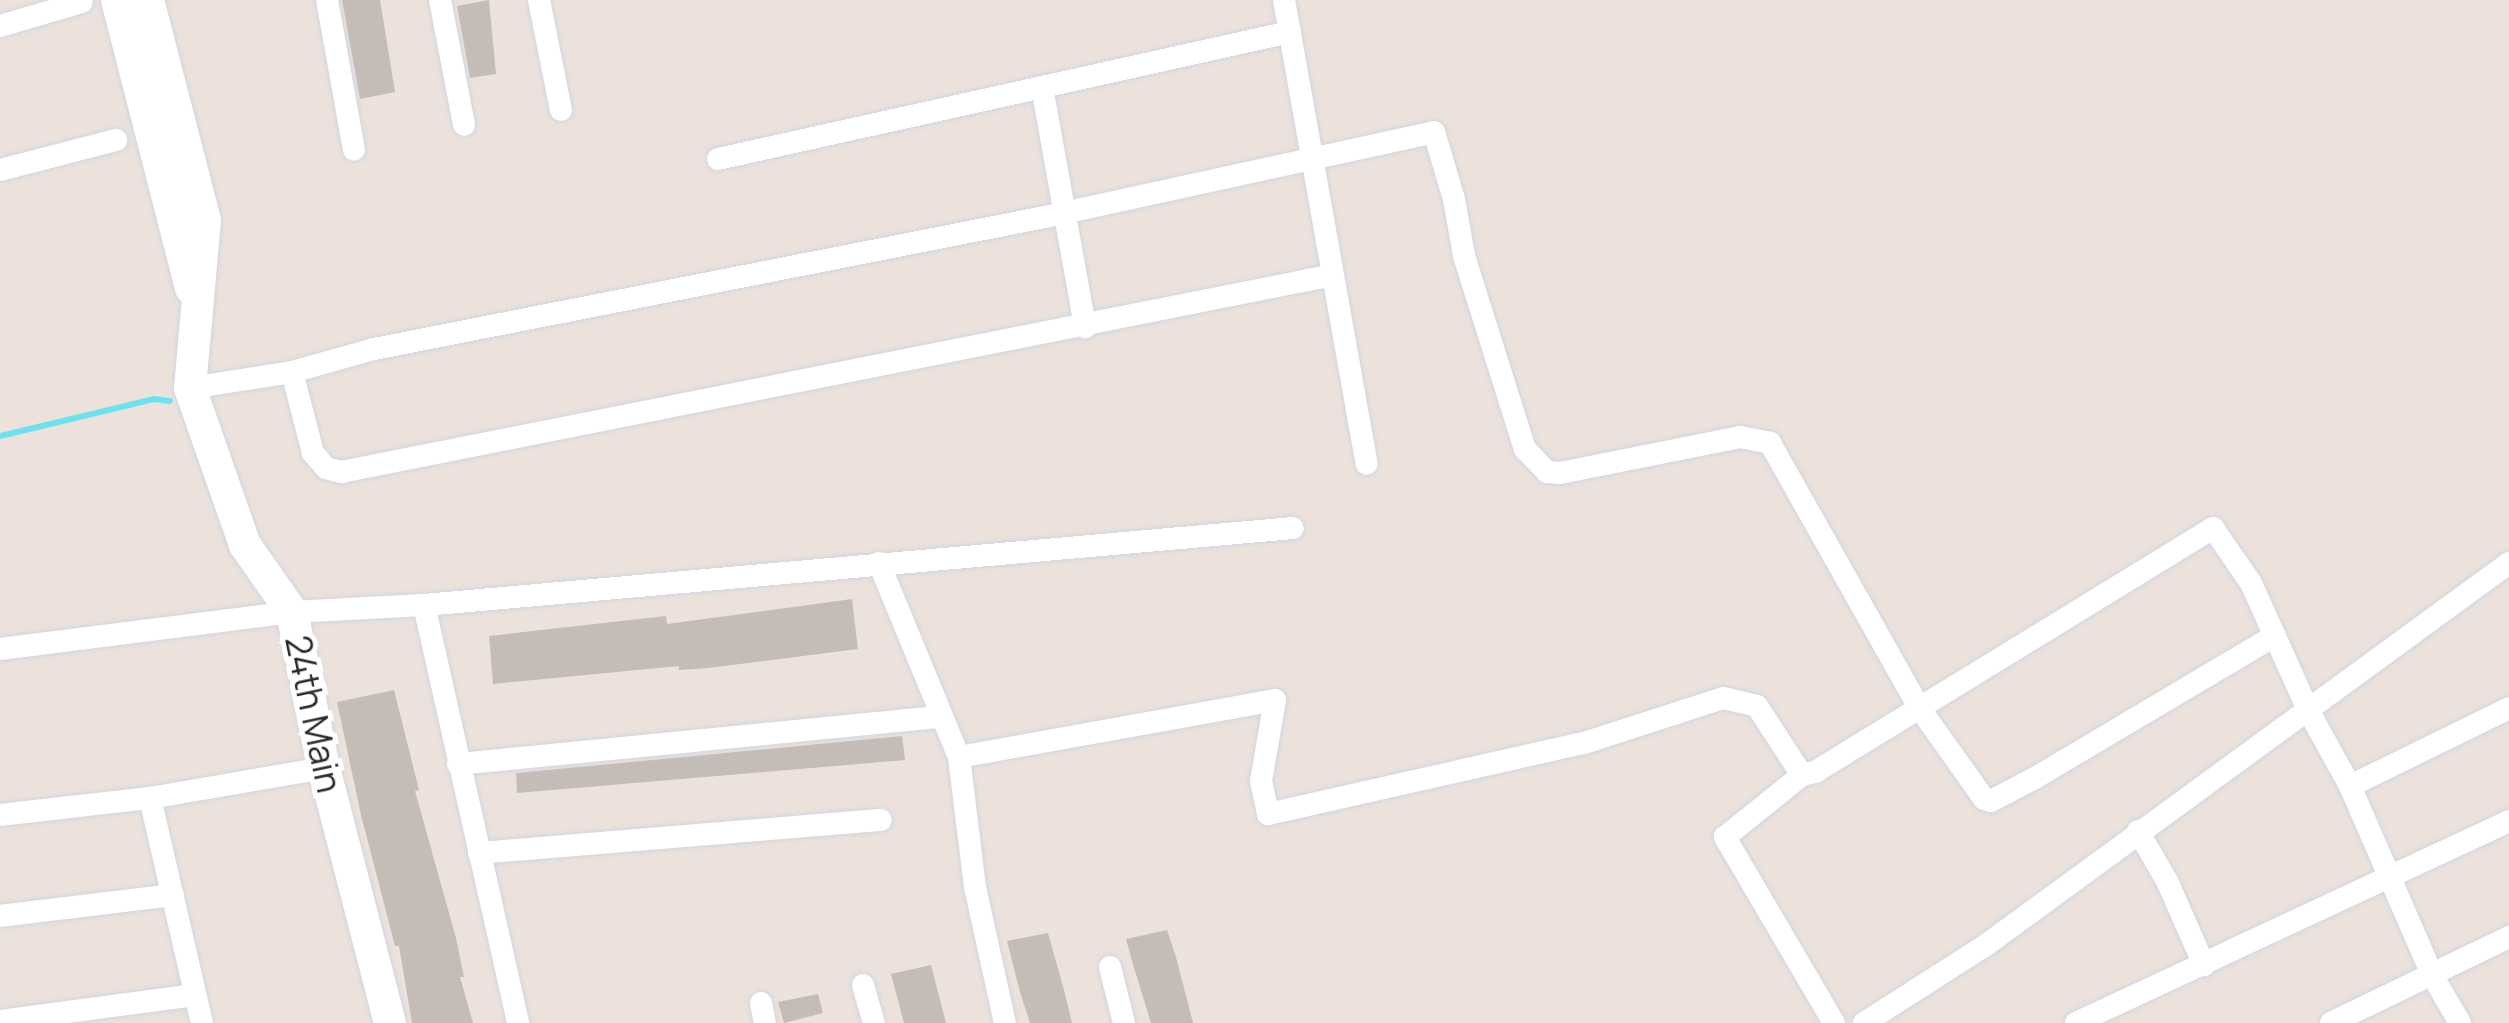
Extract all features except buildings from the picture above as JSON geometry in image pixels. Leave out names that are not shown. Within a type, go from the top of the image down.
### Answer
[{"type":"street","points":[[117,0],[195,302]]},
{"type":"street","points":[[148,0],[205,220],[195,302]]},
{"type":"street","points":[[327,0],[354,150]]},
{"type":"street","points":[[440,0],[464,125]]},
{"type":"street","points":[[539,0],[561,110]]},
{"type":"street","points":[[1284,0],[1367,464]]},
{"type":"street","points":[[0,26],[82,2]]},
{"type":"street","points":[[718,159],[1290,32]]},
{"type":"street","points":[[1042,88],[1086,327]]},
{"type":"street","points":[[190,388],[292,372],[393,345],[1065,213],[1434,132],[1454,199],[1464,256],[1525,449],[1547,472],[1560,472],[1740,438],[1770,443],[1918,706],[1970,786],[1991,801],[2274,636]]},
{"type":"street","points":[[0,170],[116,140]]},
{"type":"street","points":[[292,372],[313,452],[326,468],[341,472],[452,453],[1068,324],[1086,327],[1334,275]]},
{"type":"street","name":"24th Main","points":[[195,302],[190,388],[245,545],[281,613],[315,770],[390,1023]]},
{"type":"street","points":[[0,649],[281,613],[424,605],[1293,528]]},
{"type":"street","points":[[1834,1023],[1725,836],[1802,775],[1815,772],[2213,528],[2251,582],[2308,710],[2350,786],[2432,975],[2460,1023]]},
{"type":"street","points":[[879,562],[959,757],[975,886],[1005,1023]]},
{"type":"street","points":[[1864,1023],[1986,945],[2509,562]]},
{"type":"street","points":[[424,605],[518,1023]]},
{"type":"street","points":[[959,757],[1275,700],[1262,780],[1268,814],[1584,744],[1723,698],[1757,706],[1802,775]]},
{"type":"street","points":[[2350,786],[2509,708]]},
{"type":"street","points":[[458,764],[940,717]]},
{"type":"street","points":[[0,815],[150,798],[315,770],[369,1023]]},
{"type":"street","points":[[150,798],[202,1023]]},
{"type":"street","points":[[479,853],[882,820]]},
{"type":"street","points":[[2076,1023],[2509,821]]},
{"type":"street","points":[[2138,831],[2167,881],[2204,965]]},
{"type":"street","points":[[0,916],[173,896]]},
{"type":"street","points":[[2331,1023],[2509,938]]},
{"type":"street","points":[[1110,967],[1124,1023]]},
{"type":"street","points":[[863,985],[874,1023]]},
{"type":"street","points":[[0,1021],[195,995]]},
{"type":"waterway","points":[[0,436],[154,399],[170,401]]}]
